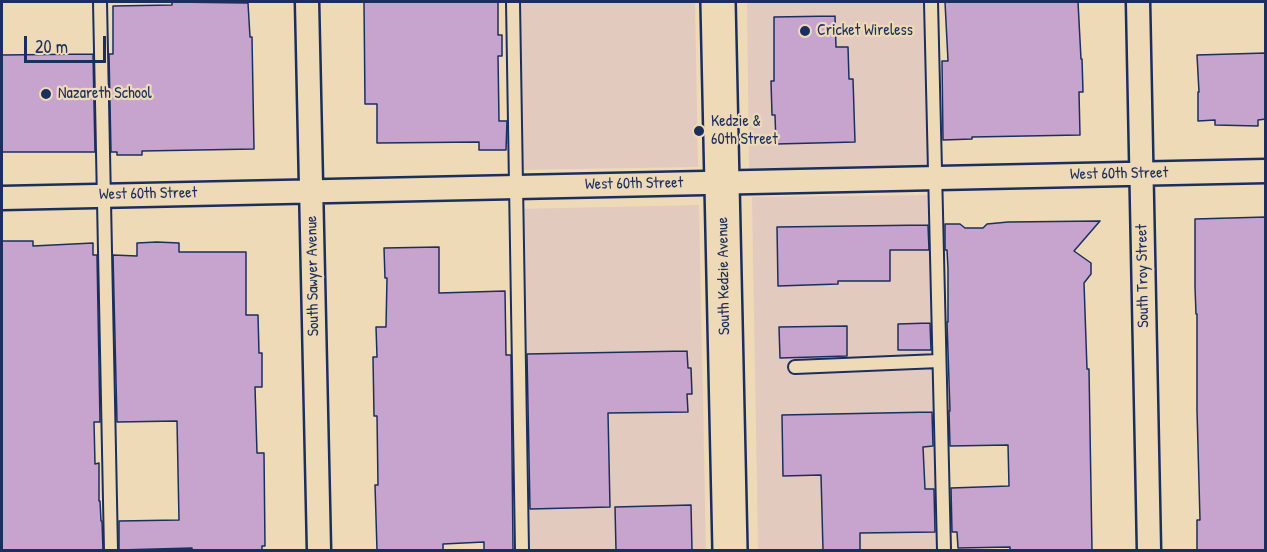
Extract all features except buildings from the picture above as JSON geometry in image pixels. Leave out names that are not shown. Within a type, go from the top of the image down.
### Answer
[{"type":"main road","name":"South Kedzie Avenue","points":[[718,2],[730,550]]},
{"type":"street","name":"South Sawyer Avenue","points":[[307,2],[319,550]]},
{"type":"street","name":"South Troy Street","points":[[1138,2],[1149,550]]},
{"type":"street","name":"West 60th Street","points":[[2,198],[1266,171]]},
{"type":"lane","points":[[99,2],[111,550]]},
{"type":"lane","points":[[513,2],[522,550]]},
{"type":"lane","points":[[931,2],[944,550]]},
{"type":"lane","points":[[795,367],[939,361]]},
{"type":"shaded area","points":[[513,2],[695,2],[698,167],[516,170]]},
{"type":"shaded area","points":[[747,2],[931,2],[935,164],[749,169]]},
{"type":"shaded area","points":[[936,195],[944,550],[758,550],[752,197]]},
{"type":"shaded area","points":[[699,205],[706,550],[522,550],[516,209]]},
{"type":"place","name":"Cricket Wireless","points":[[805,31]]},
{"type":"place","name":"Nazareth School","points":[[46,94]]},
{"type":"place","name":"Kedzie & 60th Street","points":[[699,131]]}]
